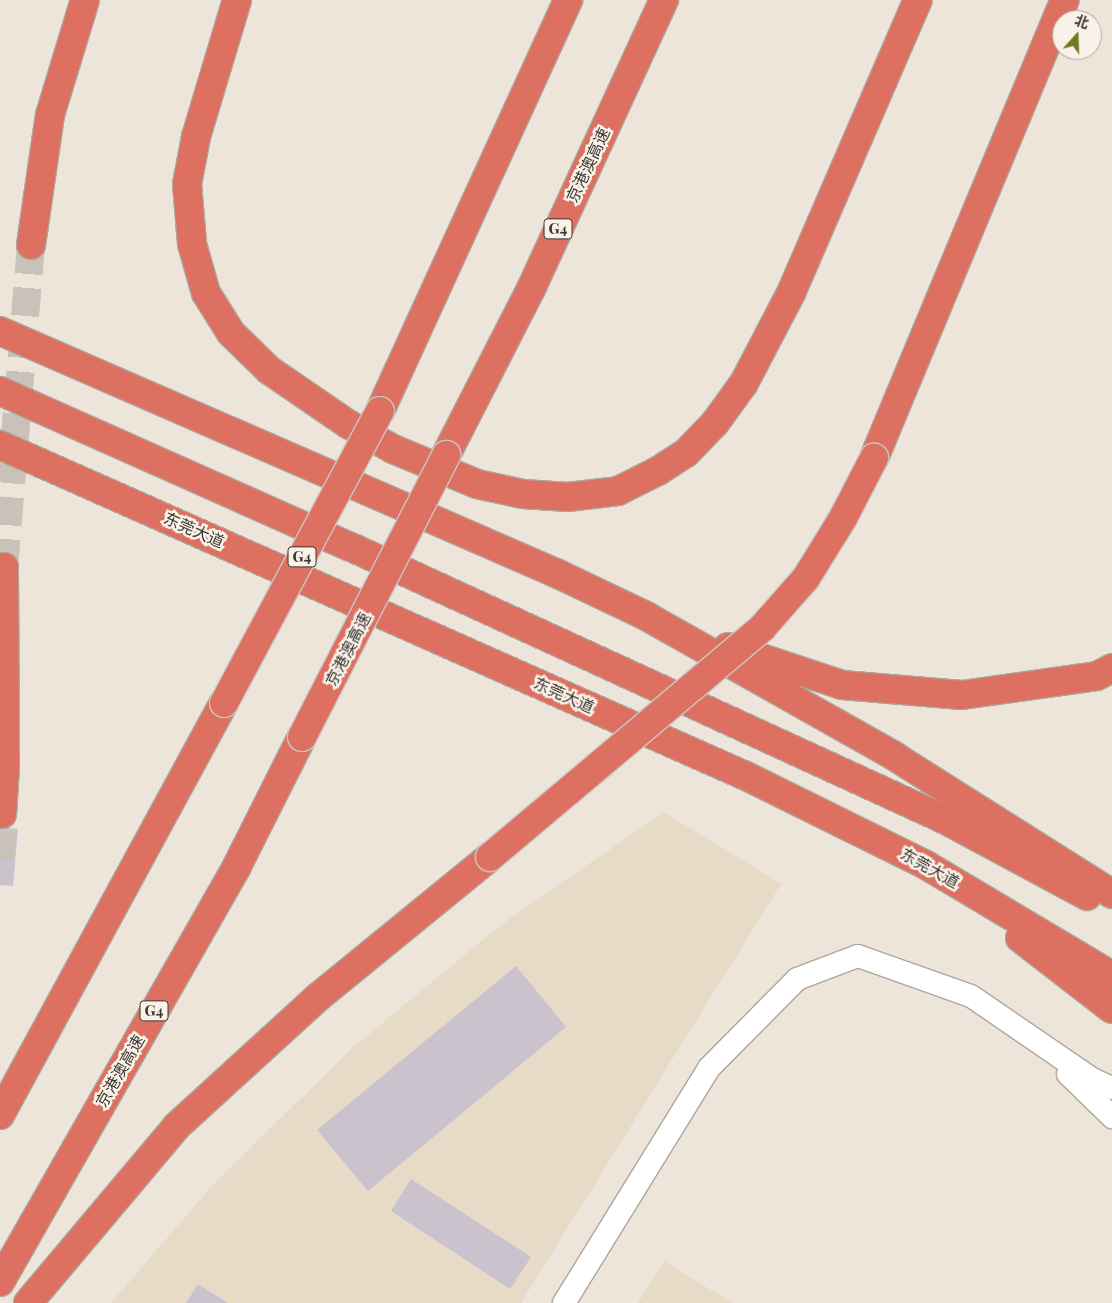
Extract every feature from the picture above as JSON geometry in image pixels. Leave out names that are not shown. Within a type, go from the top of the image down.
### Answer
[{"type":"highway","points":[[31,245],[50,116],[85,0]]},
{"type":"highway","points":[[237,0],[196,137],[187,184],[192,244],[206,293],[231,333],[269,370],[348,424],[393,449],[476,484],[523,494],[568,497],[618,491],[658,471],[686,453],[715,423],[744,384],[792,293],[918,0]]},
{"type":"highway","name":"G4","points":[[0,1115],[380,411],[568,0]]},
{"type":"highway","name":"京港澳高速","points":[[0,1282],[237,866],[531,289],[664,0]]},
{"type":"highway","points":[[28,1303],[177,1126],[317,998],[490,857],[762,628],[806,578],[843,518],[874,458],[1065,0]]},
{"type":"highway","points":[[0,331],[558,574],[646,616],[894,756],[1112,894]]},
{"type":"highway","points":[[0,391],[342,543],[937,815],[1112,912]]},
{"type":"highway","name":"东莞大道","points":[[0,445],[746,776],[926,865],[1112,976]]},
{"type":"highway","points":[[2,814],[5,766],[4,567]]},
{"type":"highway","points":[[646,616],[766,662],[842,684],[962,695],[1097,676],[1112,668]]},
{"type":"highway","points":[[926,865],[1112,1009]]},
{"type":"street","points":[[564,1303],[709,1068],[796,980],[858,956],[971,996],[1092,1079],[1112,1088]]},
{"type":"street","points":[[1028,1035],[1112,1117]]},
{"type":"shaded area","points":[[664,812],[781,884],[521,1303],[111,1303],[211,1187],[351,1049],[502,924]]},
{"type":"shaded area","points":[[664,1261],[732,1303],[638,1303]]},
{"type":"building","points":[[0,827],[18,829],[13,886],[0,885]]},
{"type":"building","points":[[516,966],[566,1027],[368,1191],[317,1130]]},
{"type":"building","points":[[411,1179],[531,1257],[510,1289],[391,1211]]},
{"type":"building","points":[[198,1284],[228,1303],[186,1303]]},
{"type":"tunnel","points":[[4,567],[31,245]]},
{"type":"tunnel","points":[[0,860],[2,814]]}]
